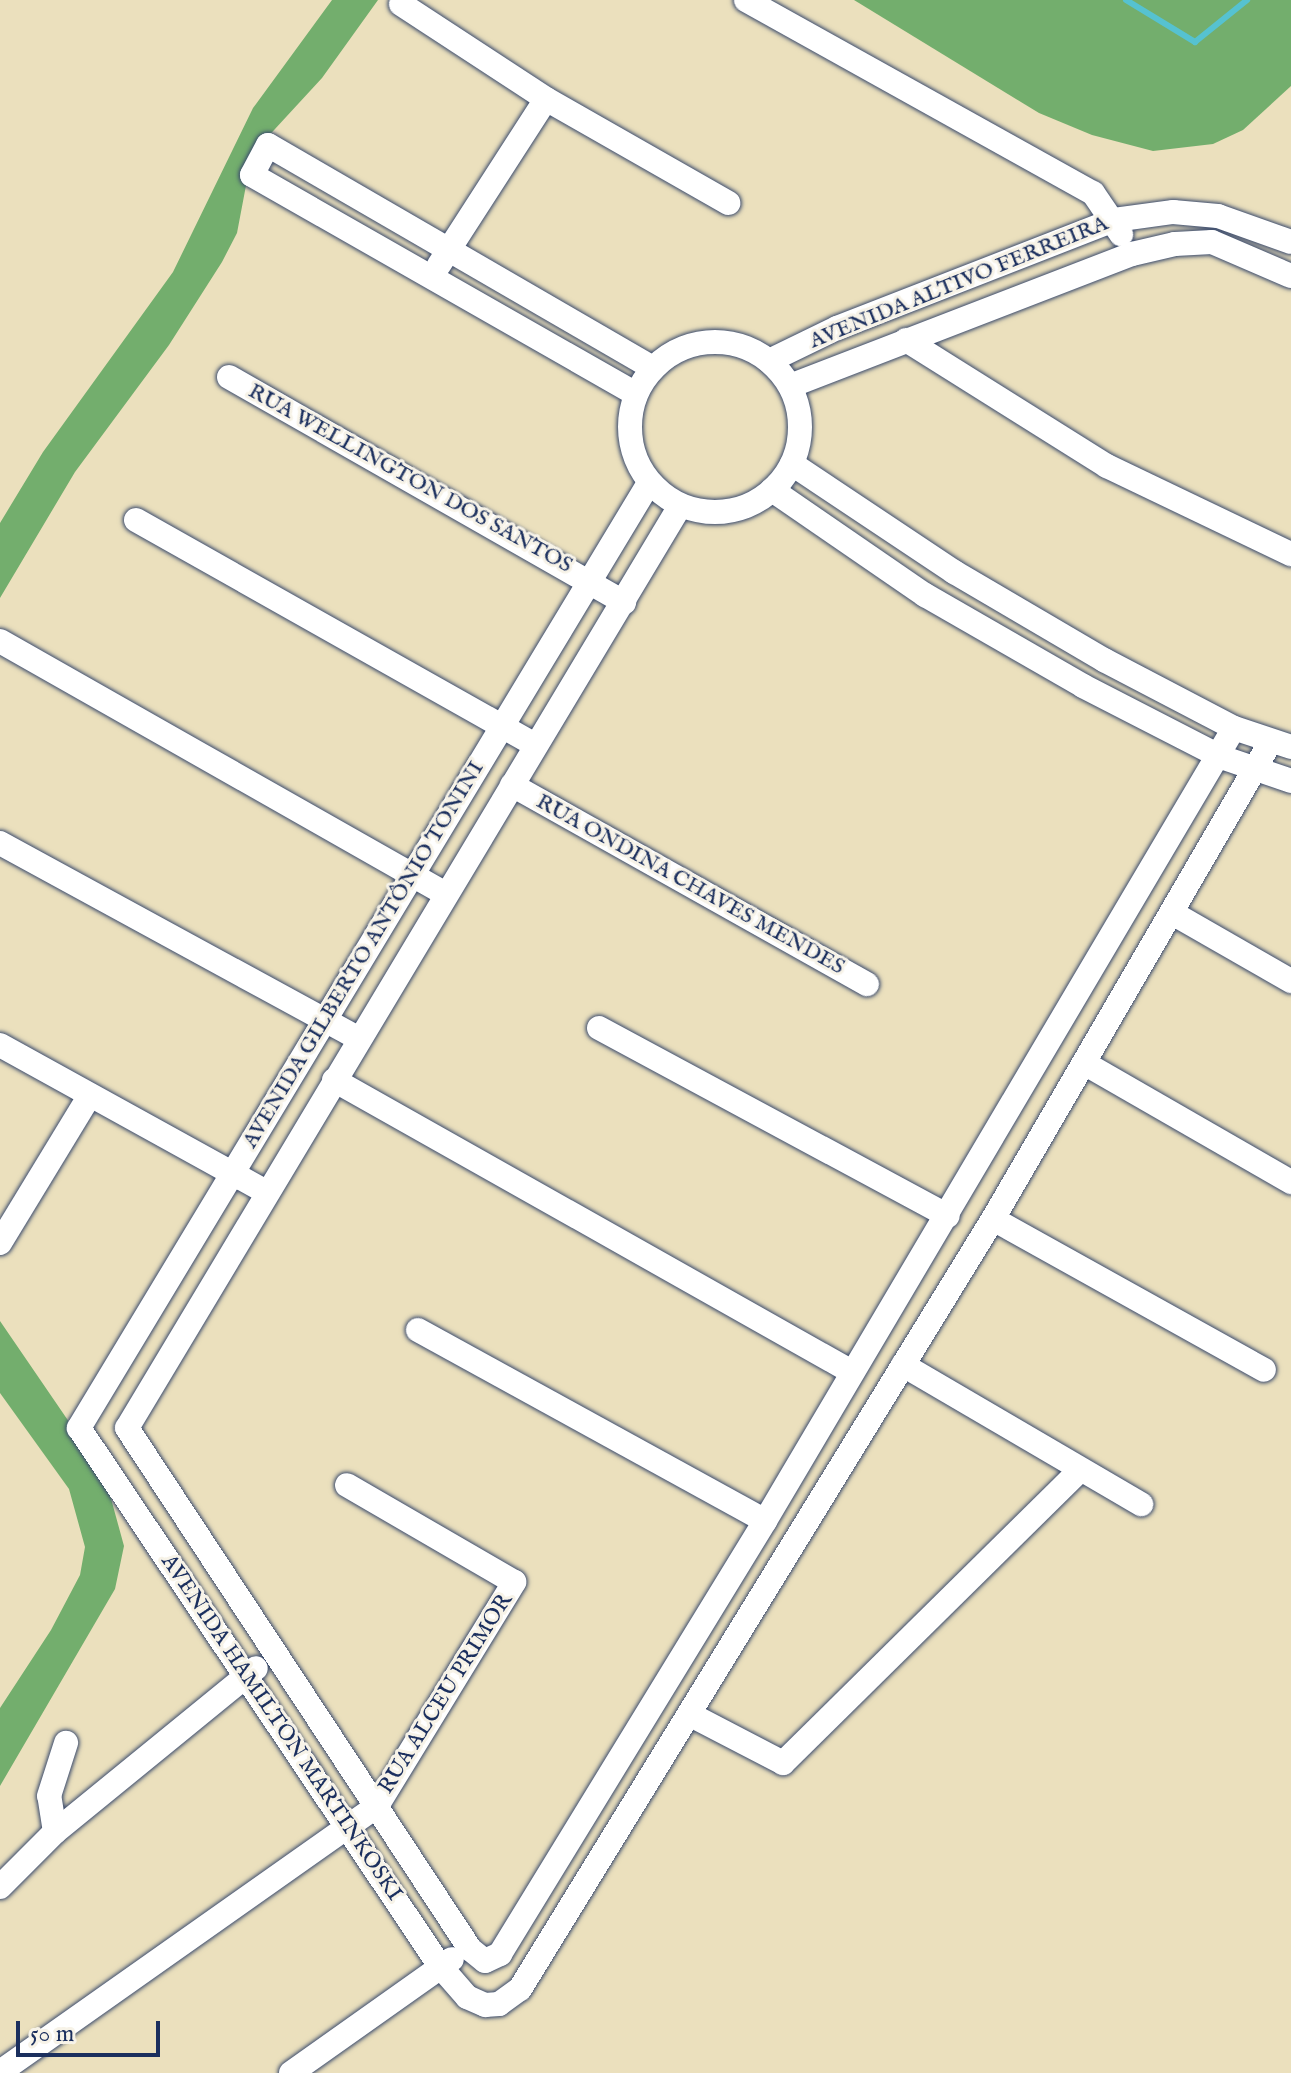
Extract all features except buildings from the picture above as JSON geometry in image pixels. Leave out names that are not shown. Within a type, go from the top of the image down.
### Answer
[{"type":"street","points":[[746,0],[1093,193],[1114,220],[1132,254]]},
{"type":"street","points":[[401,4],[546,99],[728,203]]},
{"type":"street","points":[[430,280],[546,99]]},
{"type":"street","points":[[636,394],[430,280],[252,175],[268,145],[653,368]]},
{"type":"street","name":"AVENIDA ALTIVO FERREIRA","points":[[769,361],[837,328],[1114,220],[1173,212],[1218,216],[1291,242]]},
{"type":"street","name":"AVENIDA ALTIVO FERREIRA","points":[[790,386],[1132,254],[1212,242],[1291,276]]},
{"type":"street","points":[[906,340],[1107,466],[1291,554]]},
{"type":"street","points":[[710,342],[741,346],[769,361],[790,386],[800,433],[792,464],[772,490],[732,511],[701,512],[680,506],[649,483],[630,441],[636,394],[653,368],[679,349],[710,342]]},
{"type":"street","name":"RUA WELLINGTON DOS SANTOS","points":[[229,377],[592,581],[624,602]]},
{"type":"street","points":[[792,464],[967,580],[1234,728],[1281,744],[1256,770],[993,1219],[689,1714],[783,1763],[1080,1470]]},
{"type":"street","name":"AVENIDA GILBERTO ANTÔNIO TONINI","points":[[79,1428],[649,483]]},
{"type":"street","points":[[772,490],[925,595],[1221,757],[1291,781]]},
{"type":"street","name":"AVENIDA GILBERTO ANTÔNIO TONINI","points":[[127,1434],[129,1421],[265,1191],[680,506]]},
{"type":"street","points":[[136,520],[535,745]]},
{"type":"street","points":[[0,641],[444,893]]},
{"type":"street","points":[[291,2073],[440,1966],[477,1955],[500,1954],[948,1216],[1221,757],[1234,728]]},
{"type":"street","name":"RUA ONDINA CHAVES MENDES","points":[[512,785],[867,984]]},
{"type":"street","points":[[0,843],[359,1039]]},
{"type":"street","points":[[1174,914],[1291,981]]},
{"type":"street","points":[[599,1028],[948,1216]]},
{"type":"street","points":[[0,1045],[265,1191]]},
{"type":"street","points":[[1084,1063],[1291,1182]]},
{"type":"street","points":[[334,1080],[852,1372]]},
{"type":"street","points":[[0,1243],[90,1095]]},
{"type":"street","points":[[993,1219],[1264,1370]]},
{"type":"street","points":[[418,1330],[765,1521]]},
{"type":"street","points":[[903,1365],[1141,1504]]},
{"type":"street","name":"AVENIDA HAMILTON MARTINKOSKI","points":[[79,1428],[440,1966],[467,1997],[485,2005],[499,2004],[520,1989],[689,1714]]},
{"type":"street","name":"AVENIDA HAMILTON MARTINKOSKI","points":[[127,1434],[477,1955]]},
{"type":"street","name":"RUA ALCEU PRIMOR","points":[[0,2072],[349,1829],[377,1806],[514,1582],[347,1485]]},
{"type":"street","points":[[0,1887],[55,1832],[244,1675],[275,1655]]},
{"type":"street","points":[[55,1832],[49,1796],[66,1743]]},
{"type":"green space","points":[[332,0],[378,0],[322,78],[263,142],[248,175],[237,233],[222,262],[169,345],[75,472],[0,598],[0,523],[43,452],[173,272],[253,108]]},
{"type":"green space","points":[[854,0],[1291,0],[1291,86],[1243,130],[1213,144],[1153,151],[1092,135],[1039,113]]},
{"type":"green space","points":[[0,1321],[104,1473],[124,1546],[115,1589],[0,1786],[0,1708],[51,1630],[80,1575],[85,1547],[69,1489],[0,1393]]},
{"type":"waterway","points":[[1126,0],[1195,42],[1247,0]]}]
